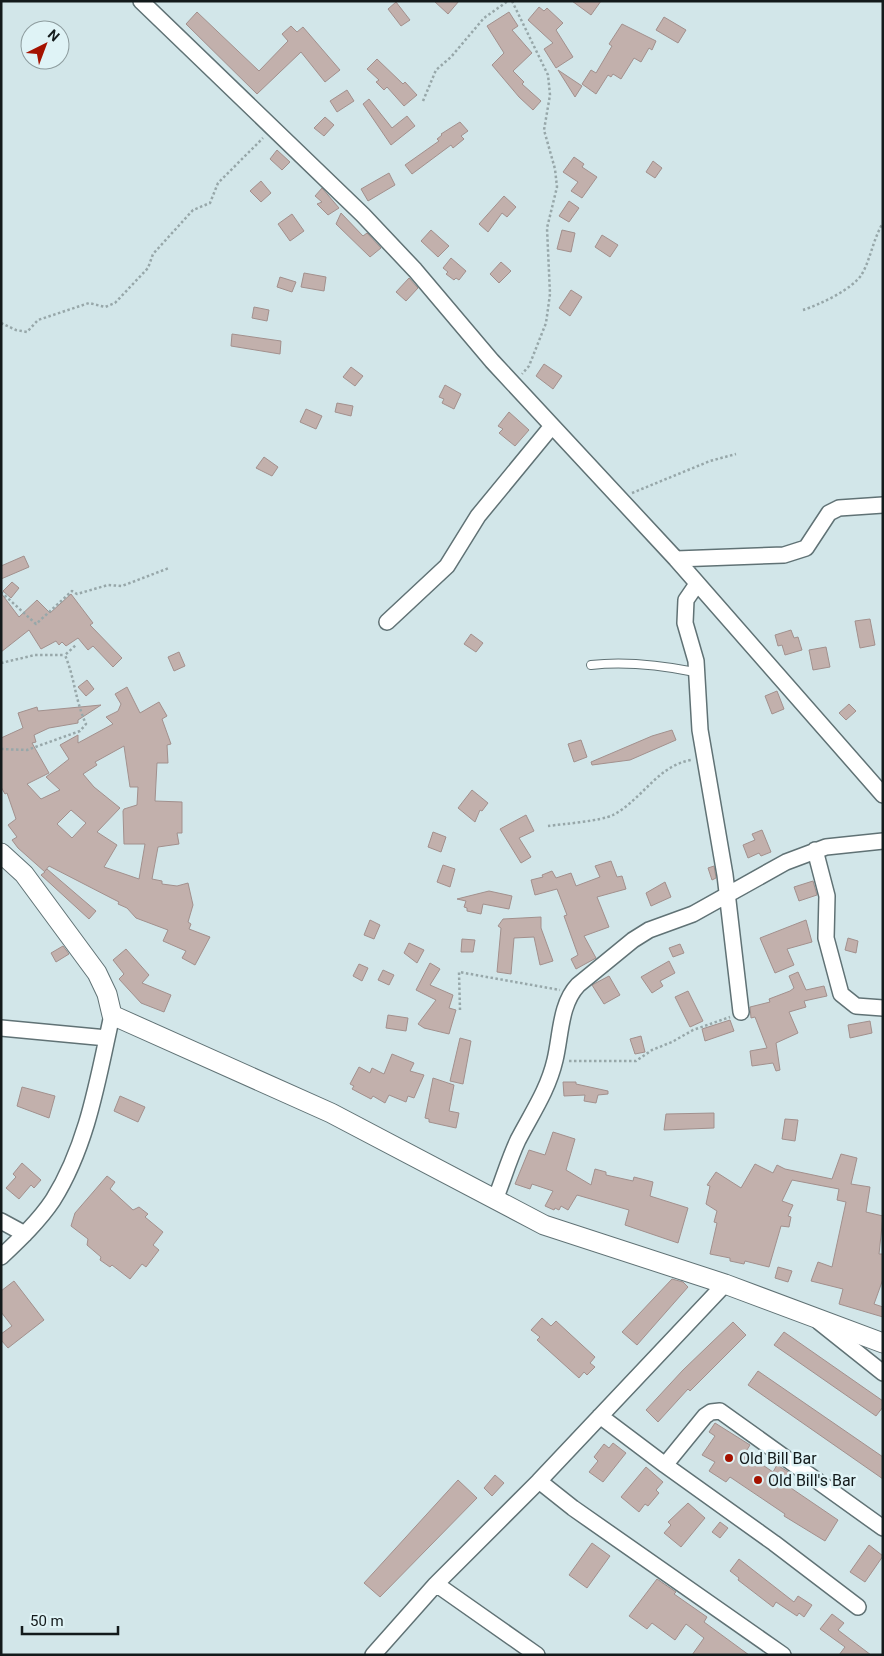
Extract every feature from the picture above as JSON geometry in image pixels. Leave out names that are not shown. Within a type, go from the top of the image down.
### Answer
[{"type":"street","points":[[141,1],[369,222],[415,270],[514,385],[676,558],[883,795]]},
{"type":"street","points":[[387,622],[447,566],[478,516],[552,426]]},
{"type":"street","points":[[676,558],[784,555],[806,548],[829,513],[839,508],[883,505]]},
{"type":"street","points":[[697,584],[689,593],[684,609],[685,623],[694,650],[700,730],[727,896],[742,1012]]},
{"type":"street","points":[[495,1200],[515,1147],[540,1103],[555,1062],[566,1005],[571,992],[633,940],[649,930],[693,914],[786,862],[815,850],[883,841]]},
{"type":"street","points":[[815,850],[827,896],[826,938],[841,994],[856,1006],[883,1008]]},
{"type":"street","points":[[1,853],[24,874],[92,965],[107,994],[112,1015],[96,1092],[81,1142],[52,1201],[25,1234],[1,1257]]},
{"type":"street","points":[[112,1015],[331,1113],[544,1225],[724,1284],[883,1343]]},
{"type":"street","points":[[1,1028],[107,1038]]},
{"type":"street","points":[[1,1221],[25,1234]]},
{"type":"street","points":[[373,1655],[436,1584],[539,1481],[724,1284]]},
{"type":"street","points":[[812,1316],[883,1373]]},
{"type":"street","points":[[665,1466],[705,1416],[711,1412],[720,1411],[883,1528]]},
{"type":"street","points":[[600,1416],[665,1466],[774,1543],[858,1607]]},
{"type":"street","points":[[539,1481],[573,1508],[783,1655]]},
{"type":"street","points":[[436,1584],[537,1655]]},
{"type":"lane","points":[[591,665],[617,662],[664,666],[695,672]]},
{"type":"path","points":[[423,102],[436,70],[451,58],[484,18],[508,1]]},
{"type":"path","points":[[512,1],[548,74],[550,95],[544,130],[556,169],[557,187],[547,228],[550,294],[546,323],[529,366],[514,385]]},
{"type":"path","points":[[1,323],[16,330],[27,332],[38,320],[89,303],[105,307],[115,303],[148,268],[153,254],[192,210],[210,204],[218,183],[274,129]]},
{"type":"path","points":[[803,310],[817,306],[849,286],[862,274],[875,235],[883,223]]},
{"type":"path","points":[[618,498],[710,461],[736,454]]},
{"type":"path","points":[[1,592],[36,624],[72,591],[76,594],[108,585],[122,586],[169,568]]},
{"type":"path","points":[[1,664],[35,654],[65,655],[76,645]]},
{"type":"path","points":[[1,749],[27,750],[80,731],[86,724],[77,704],[73,673],[65,655]]},
{"type":"path","points":[[548,826],[612,816],[639,797],[657,777],[676,763],[706,758]]},
{"type":"path","points":[[460,1010],[460,972],[571,992]]},
{"type":"path","points":[[555,1062],[636,1061],[652,1050],[693,1030],[742,1012]]},
{"type":"building","points":[[434,1],[459,1],[448,14]]},
{"type":"building","points":[[572,1],[601,1],[591,15]]},
{"type":"building","points":[[396,2],[410,20],[401,26],[388,9]]},
{"type":"building","points":[[539,7],[544,11],[547,8],[563,23],[556,30],[573,57],[556,68],[544,49],[553,43],[528,20]]},
{"type":"building","points":[[197,12],[259,71],[288,41],[282,34],[291,26],[297,32],[303,27],[340,70],[325,82],[301,52],[257,94],[186,24]]},
{"type":"building","points":[[509,12],[518,26],[512,30],[532,53],[513,71],[524,82],[522,84],[541,101],[533,110],[519,97],[492,65],[504,53],[487,26]]},
{"type":"building","points":[[664,17],[686,30],[678,43],[656,30]]},
{"type":"building","points":[[622,24],[656,41],[652,50],[649,48],[641,62],[634,58],[621,79],[613,74],[611,77],[608,75],[596,94],[582,84],[591,70],[596,73],[612,46],[609,44]]},
{"type":"building","points":[[377,59],[403,84],[405,82],[417,95],[404,106],[387,87],[384,90],[376,82],[379,80],[367,69]]},
{"type":"building","points":[[558,70],[582,86],[575,97]]},
{"type":"building","points":[[347,90],[354,101],[337,112],[330,101]]},
{"type":"building","points":[[369,99],[392,128],[407,116],[415,126],[391,145],[363,104]]},
{"type":"building","points":[[325,117],[334,125],[324,136],[314,128]]},
{"type":"building","points":[[460,122],[468,131],[461,136],[464,139],[453,148],[451,145],[412,174],[405,165],[439,141],[437,139],[441,134]]},
{"type":"building","points":[[277,150],[290,162],[282,170],[270,159]]},
{"type":"building","points":[[574,157],[584,164],[582,167],[597,177],[582,198],[571,191],[578,182],[563,172]]},
{"type":"building","points":[[653,161],[662,168],[655,178],[646,172]]},
{"type":"building","points":[[389,173],[395,185],[368,201],[361,189]]},
{"type":"building","points":[[261,181],[271,193],[261,202],[250,191]]},
{"type":"building","points":[[322,188],[339,208],[328,215],[317,204],[322,202],[315,196]]},
{"type":"building","points":[[504,196],[516,207],[507,217],[502,213],[488,232],[479,224]]},
{"type":"building","points":[[569,201],[579,208],[569,222],[559,216]]},
{"type":"building","points":[[341,213],[363,236],[367,233],[381,248],[370,257],[336,224]]},
{"type":"building","points":[[292,214],[304,231],[290,241],[278,224]]},
{"type":"building","points":[[431,230],[449,246],[438,257],[421,241]]},
{"type":"building","points":[[562,230],[575,233],[571,252],[557,249]]},
{"type":"building","points":[[602,235],[618,245],[610,257],[595,247]]},
{"type":"building","points":[[451,258],[466,271],[459,280],[456,278],[454,280],[446,274],[448,272],[443,268]]},
{"type":"building","points":[[501,262],[511,271],[499,283],[490,274]]},
{"type":"building","points":[[304,273],[326,277],[324,291],[301,287]]},
{"type":"building","points":[[280,277],[296,282],[292,292],[277,287]]},
{"type":"building","points":[[409,278],[418,288],[406,301],[396,292]]},
{"type":"building","points":[[571,290],[582,297],[570,316],[559,308]]},
{"type":"building","points":[[254,307],[269,310],[267,321],[252,318]]},
{"type":"building","points":[[232,334],[281,341],[280,354],[231,346]]},
{"type":"building","points":[[544,364],[562,376],[553,389],[536,376]]},
{"type":"building","points":[[351,367],[363,376],[355,386],[343,377]]},
{"type":"building","points":[[445,385],[461,394],[454,409],[442,403],[444,399],[439,397]]},
{"type":"building","points":[[337,403],[353,406],[351,416],[335,412]]},
{"type":"building","points":[[306,409],[322,416],[316,429],[300,422]]},
{"type":"building","points":[[509,412],[529,430],[515,446],[499,433],[503,429],[498,426]]},
{"type":"building","points":[[264,457],[278,467],[272,476],[256,468]]},
{"type":"building","points":[[24,556],[29,567],[1,579],[1,566]]},
{"type":"building","points":[[12,582],[19,588],[11,598],[3,591]]},
{"type":"building","points":[[1,593],[19,617],[37,600],[50,613],[71,594],[93,623],[90,625],[122,658],[113,667],[93,646],[88,650],[78,638],[66,646],[62,642],[59,645],[56,641],[41,649],[29,630],[1,652]]},
{"type":"building","points":[[870,619],[875,645],[860,648],[855,621]]},
{"type":"building","points":[[791,630],[794,638],[798,637],[802,650],[785,655],[782,645],[778,646],[775,635]]},
{"type":"building","points":[[471,634],[483,643],[476,652],[464,644]]},
{"type":"building","points":[[826,647],[830,667],[813,670],[809,650]]},
{"type":"building","points":[[179,652],[185,666],[174,671],[168,657]]},
{"type":"building","points":[[87,680],[94,689],[86,696],[78,687]]},
{"type":"building","points":[[127,687],[140,713],[159,702],[167,716],[162,719],[171,744],[167,745],[168,763],[157,763],[155,801],[182,802],[182,833],[177,833],[179,844],[158,847],[152,879],[162,881],[162,884],[177,886],[188,883],[193,905],[188,922],[191,924],[189,929],[210,937],[195,965],[182,958],[186,951],[163,941],[168,930],[136,918],[127,908],[118,904],[119,902],[49,866],[45,871],[47,869],[96,911],[89,919],[41,875],[45,872],[18,848],[12,840],[17,837],[8,825],[16,819],[7,793],[5,794],[1,787],[1,738],[23,728],[18,713],[37,707],[38,711],[101,705],[78,720],[78,723],[49,728],[34,735],[36,742],[32,743],[49,773],[27,784],[41,799],[60,790],[46,777],[69,759],[60,745],[78,735],[78,743],[113,724],[106,717],[118,711],[121,704],[115,694]],"holes":[[[124,746],[130,787],[138,787],[137,805],[123,811],[124,844],[145,844],[139,879],[104,867],[117,845],[97,832],[120,808],[94,787],[83,774],[97,765],[95,762]],[[71,810],[86,823],[72,838],[57,824]]]},
{"type":"building","points":[[777,691],[784,709],[772,714],[765,696]]},
{"type":"building","points":[[849,704],[856,711],[846,720],[839,713]]},
{"type":"building","points":[[672,730],[676,740],[630,760],[592,765],[591,762],[652,736]]},
{"type":"building","points":[[581,740],[587,757],[574,762],[568,744]]},
{"type":"building","points":[[472,790],[488,803],[482,811],[480,810],[475,822],[458,808]]},
{"type":"building","points":[[526,815],[534,831],[519,838],[531,857],[521,863],[500,829]]},
{"type":"building","points":[[762,830],[771,852],[761,856],[759,853],[748,858],[743,845],[755,840],[752,834]]},
{"type":"building","points":[[433,832],[446,837],[441,852],[428,847]]},
{"type":"building","points":[[611,861],[617,877],[622,876],[626,889],[597,897],[609,927],[584,936],[596,958],[576,969],[571,959],[578,955],[564,916],[567,915],[557,889],[535,895],[531,880],[543,877],[542,875],[552,871],[556,878],[571,873],[576,886],[600,877],[595,866]]},
{"type":"building","points":[[443,865],[455,869],[450,887],[437,882]]},
{"type":"building","points":[[714,866],[716,878],[712,880],[708,868]]},
{"type":"building","points":[[813,881],[817,895],[799,901],[794,887]]},
{"type":"building","points":[[665,882],[671,897],[651,906],[646,893]]},
{"type":"building","points":[[489,891],[512,896],[509,909],[483,904],[481,914],[467,911],[467,908],[464,907],[466,901],[457,899]]},
{"type":"building","points":[[541,917],[541,928],[553,961],[540,965],[534,937],[514,938],[511,974],[497,972],[501,928],[498,926],[503,919]]},
{"type":"building","points":[[370,920],[380,925],[374,939],[364,935]]},
{"type":"building","points":[[806,920],[812,942],[787,949],[794,965],[775,973],[760,938]]},
{"type":"building","points":[[848,938],[858,941],[856,953],[845,950]]},
{"type":"building","points":[[462,939],[475,940],[473,952],[461,952]]},
{"type":"building","points":[[409,943],[424,950],[417,963],[404,953]]},
{"type":"building","points":[[680,944],[684,953],[673,957],[669,948]]},
{"type":"building","points":[[63,946],[69,954],[56,962],[51,953]]},
{"type":"building","points":[[126,949],[149,975],[142,983],[171,995],[164,1012],[141,1003],[119,979],[124,974],[113,960]]},
{"type":"building","points":[[669,961],[675,973],[660,981],[663,986],[652,993],[641,977]]},
{"type":"building","points":[[430,963],[440,969],[430,985],[453,995],[449,1008],[456,1010],[449,1034],[424,1028],[418,1024],[436,1000],[416,990]]},
{"type":"building","points":[[359,964],[368,968],[362,981],[353,976]]},
{"type":"building","points":[[383,970],[394,975],[389,985],[378,980]]},
{"type":"building","points":[[798,972],[806,990],[824,986],[827,996],[804,1001],[806,1007],[789,1012],[798,1033],[776,1043],[780,1070],[776,1071],[773,1063],[752,1066],[750,1051],[767,1048],[755,1017],[751,1018],[750,1007],[770,1002],[769,999],[790,991],[794,988],[789,976]]},
{"type":"building","points":[[609,976],[620,995],[604,1004],[592,985]]},
{"type":"building","points":[[688,991],[703,1021],[690,1027],[675,997]]},
{"type":"building","points":[[388,1015],[408,1018],[406,1031],[386,1028]]},
{"type":"building","points":[[730,1020],[734,1031],[705,1041],[702,1029]]},
{"type":"building","points":[[870,1021],[872,1033],[850,1038],[848,1025]]},
{"type":"building","points":[[641,1036],[645,1052],[635,1054],[630,1039]]},
{"type":"building","points":[[460,1038],[471,1041],[463,1084],[450,1081]]},
{"type":"building","points":[[392,1054],[414,1063],[410,1071],[424,1075],[414,1098],[408,1096],[406,1102],[389,1095],[385,1103],[373,1096],[371,1099],[352,1089],[354,1086],[350,1084],[359,1067],[370,1073],[372,1068],[384,1074]]},
{"type":"building","points":[[433,1078],[454,1085],[449,1111],[459,1113],[456,1128],[429,1122],[429,1119],[425,1118]]},
{"type":"building","points":[[563,1082],[576,1082],[576,1084],[608,1091],[608,1094],[598,1095],[596,1103],[584,1101],[585,1095],[564,1096]]},
{"type":"building","points":[[22,1087],[55,1096],[49,1118],[17,1106]]},
{"type":"building","points":[[120,1096],[145,1107],[138,1122],[114,1111]]},
{"type":"building","points":[[714,1113],[714,1128],[664,1130],[666,1114]]},
{"type":"building","points":[[785,1119],[798,1120],[795,1141],[782,1139]]},
{"type":"building","points":[[553,1132],[575,1139],[566,1170],[591,1185],[595,1169],[606,1172],[606,1175],[633,1181],[634,1177],[653,1182],[650,1196],[688,1208],[678,1243],[625,1225],[629,1210],[577,1195],[568,1210],[561,1206],[559,1210],[555,1208],[554,1210],[545,1206],[553,1191],[532,1184],[530,1189],[515,1184],[529,1150],[545,1155]]},
{"type":"building","points":[[841,1154],[857,1158],[851,1184],[870,1187],[866,1212],[883,1216],[879,1254],[883,1254],[883,1279],[874,1304],[883,1307],[883,1317],[839,1304],[843,1289],[811,1281],[818,1262],[832,1267],[846,1202],[837,1200],[839,1189],[792,1180],[782,1201],[793,1205],[788,1216],[791,1217],[789,1227],[781,1226],[769,1267],[745,1261],[744,1264],[730,1261],[730,1258],[710,1254],[717,1223],[714,1222],[717,1211],[706,1204],[710,1186],[707,1185],[716,1172],[741,1188],[755,1164],[773,1173],[777,1165],[785,1169],[832,1179]]},
{"type":"building","points":[[22,1163],[41,1180],[34,1188],[31,1185],[19,1199],[6,1188],[16,1177],[13,1174]]},
{"type":"building","points":[[107,1176],[115,1182],[110,1189],[133,1210],[139,1207],[148,1214],[145,1217],[163,1232],[153,1245],[159,1250],[146,1267],[142,1264],[130,1279],[112,1265],[110,1267],[100,1260],[101,1257],[87,1245],[88,1239],[71,1226],[75,1213]]},
{"type":"building","points":[[778,1267],[792,1271],[788,1282],[775,1278]]},
{"type":"building","points":[[672,1279],[683,1282],[688,1287],[637,1345],[622,1332]]},
{"type":"building","points":[[14,1281],[44,1320],[8,1348],[1,1340],[1,1334],[12,1326],[1,1312],[1,1291]]},
{"type":"building","points":[[542,1318],[551,1326],[556,1321],[595,1357],[590,1363],[595,1367],[587,1375],[584,1372],[579,1378],[537,1340],[540,1337],[531,1330]]},
{"type":"building","points":[[733,1322],[746,1335],[690,1391],[688,1389],[658,1422],[646,1410],[683,1370]]},
{"type":"building","points":[[784,1332],[883,1401],[883,1407],[876,1416],[774,1345]]},
{"type":"building","points":[[758,1371],[883,1457],[883,1479],[748,1385]]},
{"type":"building","points":[[715,1423],[750,1445],[745,1453],[773,1472],[777,1465],[792,1474],[785,1484],[838,1520],[825,1541],[784,1516],[785,1514],[730,1477],[726,1482],[709,1471],[715,1462],[702,1455],[715,1436],[709,1432]]},
{"type":"building","points":[[613,1443],[626,1453],[603,1482],[589,1472],[598,1461],[594,1457],[604,1444],[609,1448]]},
{"type":"building","points":[[646,1467],[663,1482],[656,1490],[659,1493],[648,1506],[645,1504],[639,1512],[621,1497]]},
{"type":"building","points":[[495,1475],[504,1483],[492,1496],[484,1488]]},
{"type":"building","points":[[458,1480],[477,1498],[380,1597],[364,1583]]},
{"type":"building","points":[[688,1503],[705,1518],[681,1547],[664,1533],[671,1525],[668,1522]]},
{"type":"building","points":[[720,1522],[728,1528],[720,1538],[712,1532]]},
{"type":"building","points":[[592,1543],[610,1556],[587,1588],[569,1575]]},
{"type":"building","points":[[869,1545],[883,1556],[865,1582],[850,1572]]},
{"type":"building","points":[[739,1559],[794,1602],[798,1596],[812,1605],[804,1617],[799,1613],[797,1616],[776,1602],[773,1607],[738,1580],[739,1578],[730,1571]]},
{"type":"building","points":[[657,1579],[676,1592],[674,1594],[707,1617],[704,1622],[749,1655],[692,1655],[704,1638],[686,1624],[675,1640],[652,1623],[647,1629],[629,1616]]},
{"type":"building","points":[[832,1614],[844,1623],[838,1630],[871,1655],[839,1655],[845,1647],[820,1629]]},
{"type":"place","name":"Old Bill Bar","points":[[729,1458]]},
{"type":"place","name":"Old Bill's Bar","points":[[758,1480]]}]
